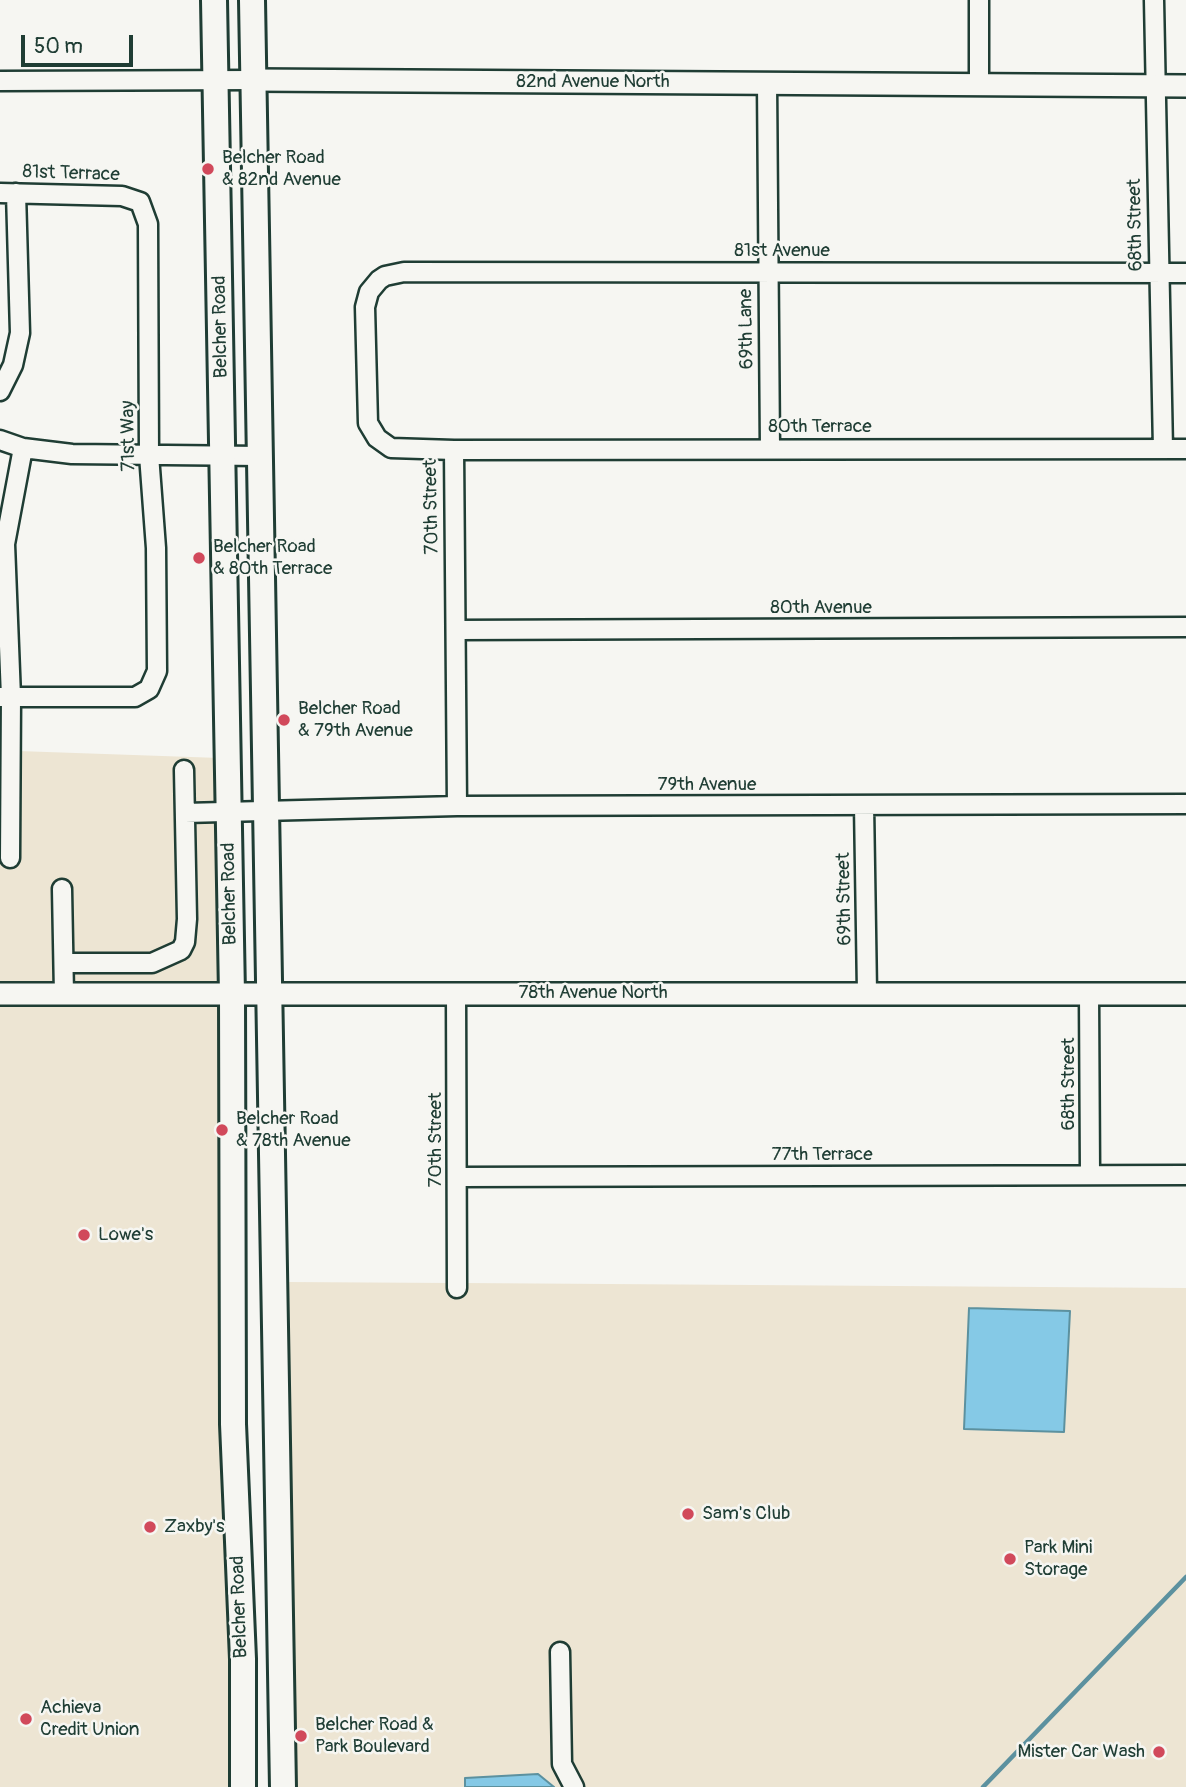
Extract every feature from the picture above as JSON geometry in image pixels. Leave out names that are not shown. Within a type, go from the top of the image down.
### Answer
[{"type":"main road","name":"Belcher Road","points":[[214,0],[232,994],[233,1424],[243,1659],[243,1787]]},
{"type":"main road","name":"Belcher Road","points":[[251,0],[283,1787]]},
{"type":"street","points":[[979,0],[979,85]]},
{"type":"street","name":"68th Street","points":[[1154,0],[1163,449]]},
{"type":"street","name":"82nd Avenue North","points":[[0,81],[1186,86]]},
{"type":"street","name":"69th Lane","points":[[766,83],[770,448]]},
{"type":"street","points":[[0,391],[13,365],[20,333],[8,193]]},
{"type":"street","name":"81st Terrace","points":[[8,193],[122,196],[140,202]]},
{"type":"street","name":"71st Way","points":[[5,697],[135,696],[149,689],[157,671],[156,548],[149,455],[148,224],[140,202]]},
{"type":"street","name":"81st Avenue","points":[[379,280],[404,272],[1186,273]]},
{"type":"street","name":"70th Street","points":[[379,280],[369,292],[365,307],[368,423],[377,438],[391,447],[454,450],[457,806]]},
{"type":"street","points":[[0,440],[23,448],[72,454],[260,456]]},
{"type":"street","points":[[10,858],[3,544],[23,448]]},
{"type":"street","name":"80th Terrace","points":[[454,450],[1186,449]]},
{"type":"street","name":"80th Avenue","points":[[457,630],[1186,627]]},
{"type":"street","points":[[64,963],[152,963],[181,950],[185,942],[187,919],[184,770]]},
{"type":"street","name":"79th Avenue","points":[[185,813],[457,806],[1186,804]]},
{"type":"street","name":"69th Street","points":[[864,805],[867,992]]},
{"type":"street","points":[[62,889],[64,994]]},
{"type":"street","name":"70th Street","points":[[456,993],[457,1288]]},
{"type":"street","name":"68th Street","points":[[1089,993],[1090,1174]]},
{"type":"street","name":"78th Avenue North","points":[[0,994],[1186,994]]},
{"type":"street","name":"77th Terrace","points":[[458,1177],[1186,1175]]},
{"type":"street","points":[[560,1652],[562,1764],[574,1787]]},
{"type":"shaded area","points":[[0,750],[3,750],[3,867],[18,866],[18,751],[220,758],[224,986],[0,986]]},
{"type":"shaded area","points":[[0,1003],[224,1003],[235,1787],[0,1787]]},
{"type":"shaded area","points":[[288,1282],[449,1283],[449,1296],[463,1296],[464,1283],[1186,1288],[1186,1787],[583,1787],[570,1762],[567,1643],[552,1644],[555,1730],[565,1787],[554,1787],[538,1774],[465,1778],[465,1787],[293,1787]]},
{"type":"water","points":[[969,1308],[1070,1311],[1064,1432],[964,1429]]},
{"type":"water","points":[[538,1774],[554,1787],[465,1787],[465,1778]]},
{"type":"waterway","points":[[983,1787],[1186,1577]]},
{"type":"place","name":"Belcher Road & 82nd Avenue","points":[[208,169]]},
{"type":"place","name":"Belcher Road & 80th Terrace","points":[[199,558]]},
{"type":"place","name":"Belcher Road & 79th Avenue","points":[[284,720]]},
{"type":"place","name":"Belcher Road & 78th Avenue","points":[[222,1130]]},
{"type":"place","name":"Lowe's","points":[[84,1235]]},
{"type":"place","name":"Sam's Club","points":[[688,1514]]},
{"type":"place","name":"Zaxby's","points":[[150,1527]]},
{"type":"place","name":"Park Mini Storage","points":[[1010,1559]]},
{"type":"place","name":"Achieva Credit Union","points":[[26,1719]]},
{"type":"place","name":"Belcher Road & Park Boulevard","points":[[301,1736]]},
{"type":"place","name":"Mister Car Wash","points":[[1159,1752]]}]
